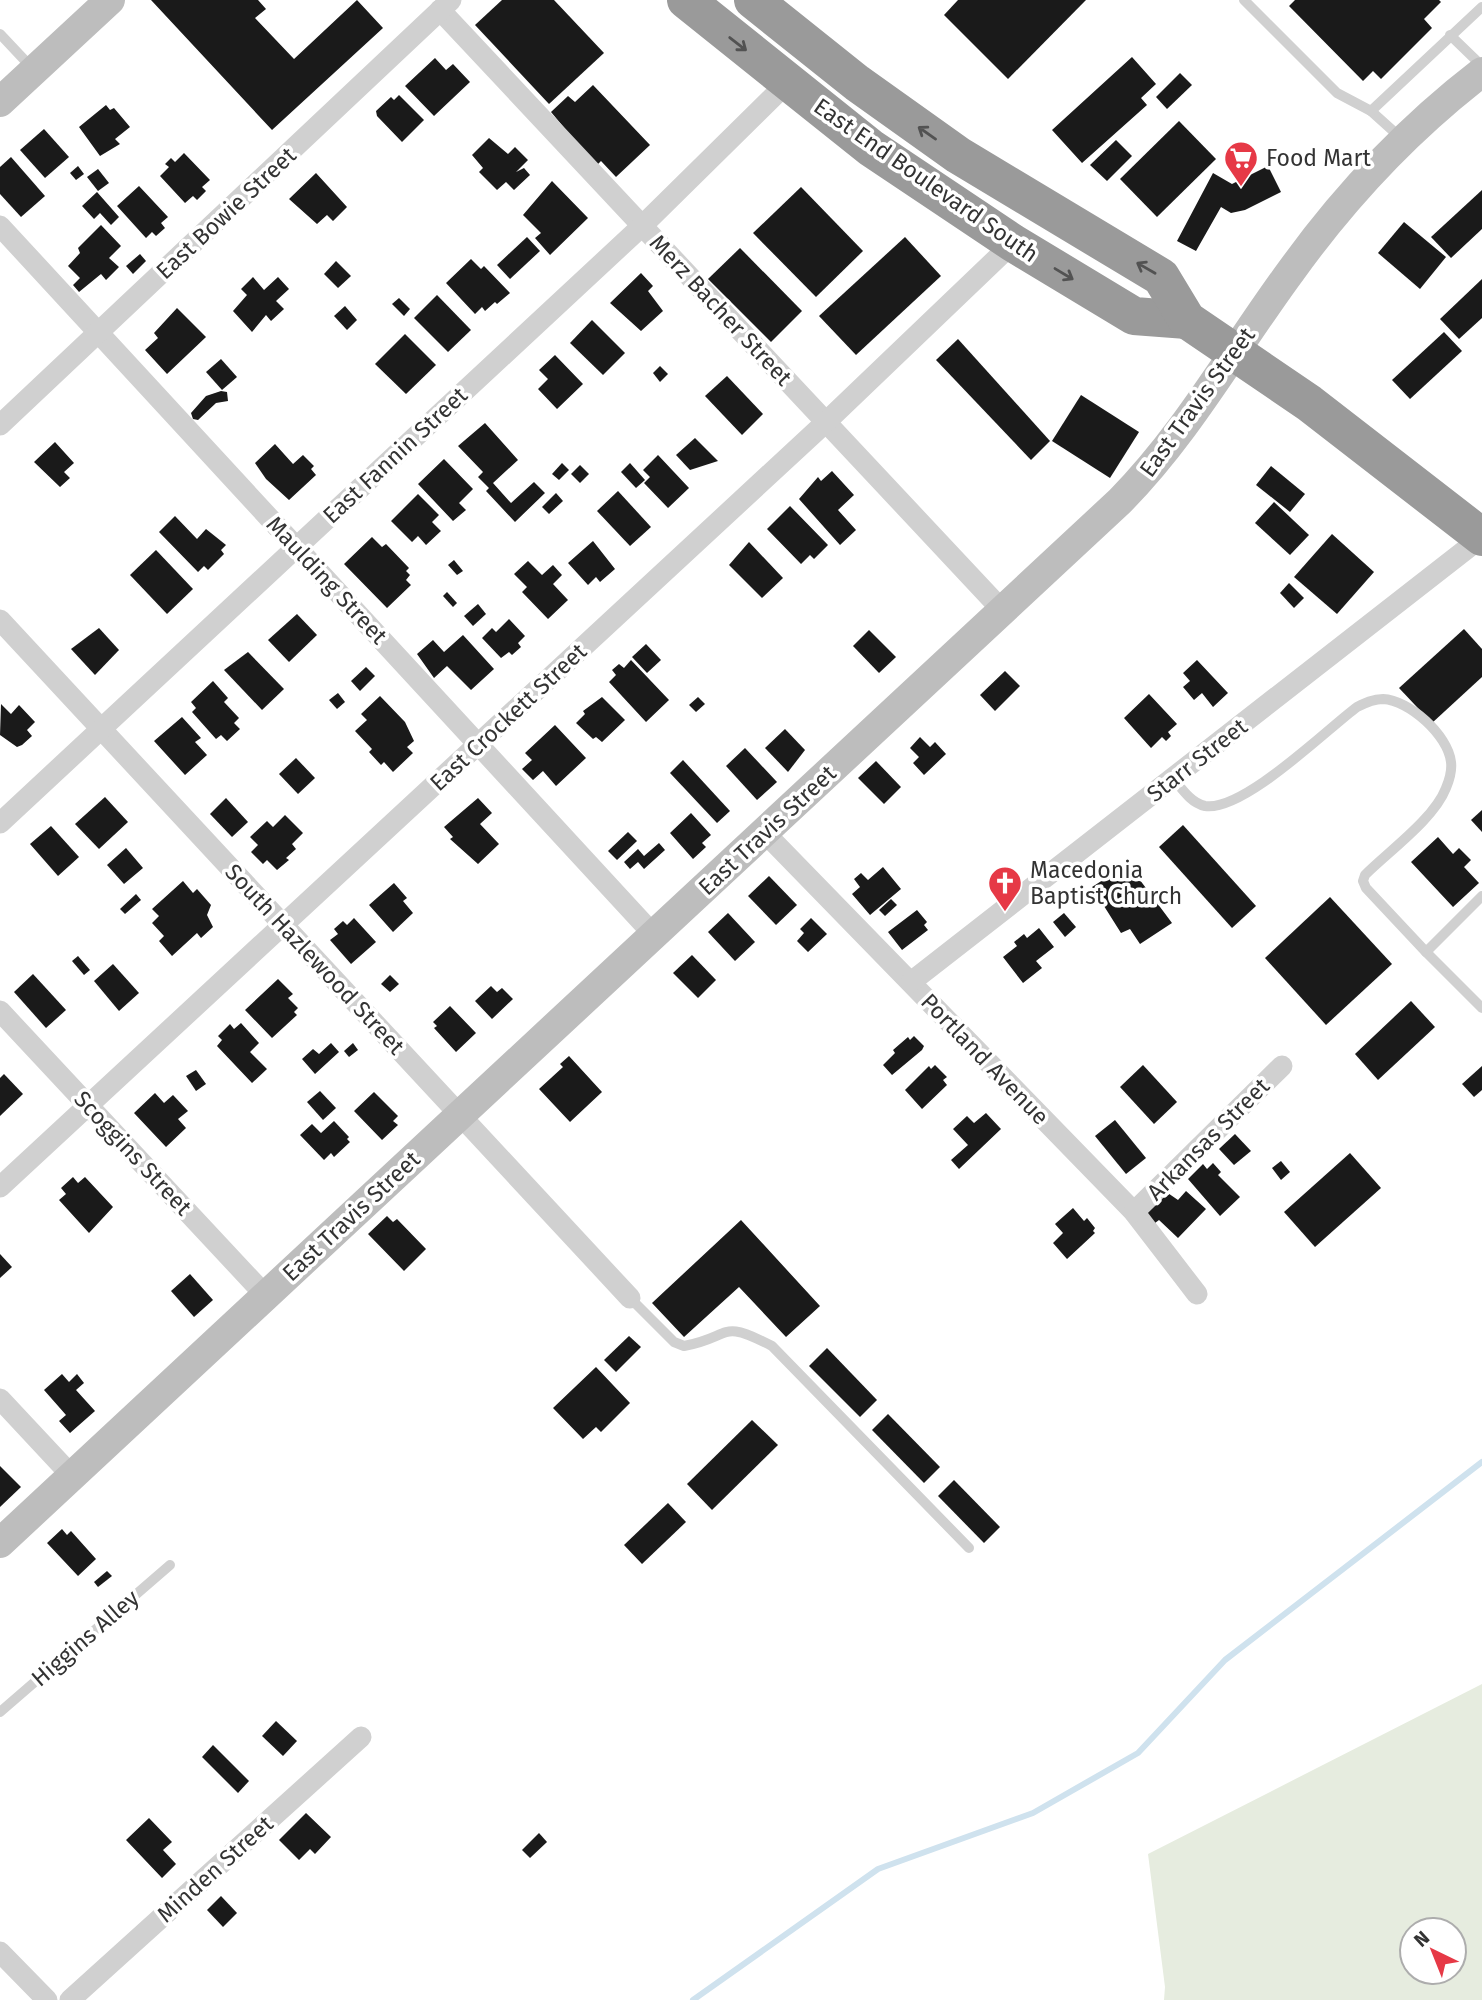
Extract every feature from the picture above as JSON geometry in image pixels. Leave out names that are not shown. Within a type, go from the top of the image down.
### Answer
[{"type":"highway","name":"East End Boulevard South","points":[[686,0],[871,148],[1013,243],[1134,316],[1187,320]]},
{"type":"highway","name":"East End Boulevard South","points":[[753,0],[857,83],[984,171],[1161,277],[1187,320],[1309,403],[1482,537]]},
{"type":"street","points":[[0,103],[110,0]]},
{"type":"street","name":"Merz Bacher Street","points":[[445,5],[642,226],[1002,610]]},
{"type":"street","name":"East Bowie Street","points":[[0,425],[445,5]]},
{"type":"street","name":"East Travis Street","points":[[0,1543],[765,832],[1158,460],[1311,243],[1403,140],[1482,72]]},
{"type":"street","name":"East Fannin Street","points":[[0,823],[642,226],[787,83]]},
{"type":"street","name":"Maulding Street","points":[[0,226],[653,934]]},
{"type":"street","name":"East Crockett Street","points":[[0,1187],[826,422],[1013,243]]},
{"type":"street","name":"Starr Street","points":[[911,982],[1482,537]]},
{"type":"street","name":"South Hazlewood Street","points":[[0,620],[630,1298]]},
{"type":"street","name":"Portland Avenue","points":[[765,832],[1134,1212],[1197,1294]]},
{"type":"street","name":"Scoggins Street","points":[[0,1011],[266,1296]]},
{"type":"street","name":"Arkansas Street","points":[[1134,1212],[1282,1066]]},
{"type":"street","points":[[0,1399],[72,1476]]},
{"type":"street","name":"Minden Street","points":[[70,2000],[361,1737]]},
{"type":"street","points":[[0,1952],[47,2000]]},
{"type":"lane","points":[[1244,0],[1337,93],[1371,111],[1403,140]]},
{"type":"lane","points":[[1371,111],[1482,6],[1478,0]]},
{"type":"lane","points":[[0,34],[34,70]]},
{"type":"lane","points":[[1450,34],[1482,66]]},
{"type":"lane","points":[[1173,778],[1196,802],[1218,805],[1264,781],[1340,719],[1369,701],[1392,700],[1414,712],[1438,735],[1448,751],[1451,761],[1447,786],[1434,808],[1365,874],[1363,881],[1366,888],[1482,1008]]},
{"type":"lane","points":[[1426,952],[1482,896]]},
{"type":"lane","points":[[630,1298],[674,1342],[684,1346],[725,1330],[741,1330],[772,1346],[969,1548]]},
{"type":"lane","name":"Higgins Alley","points":[[0,1712],[170,1565]]},
{"type":"shaded area","points":[[1482,1684],[1482,2000],[1164,2000],[1165,1987],[1148,1854]]},
{"type":"building","points":[[151,0],[258,0],[266,9],[255,18],[294,59],[357,0],[383,28],[272,130]]},
{"type":"building","points":[[502,0],[554,0],[604,53],[549,104],[475,25]]},
{"type":"building","points":[[958,0],[1086,0],[1008,79],[944,15]]},
{"type":"building","points":[[1295,0],[1441,2],[1424,19],[1432,28],[1381,79],[1373,71],[1363,81],[1289,6]]},
{"type":"building","points":[[1132,57],[1156,84],[1141,98],[1147,105],[1082,163],[1052,130]]},
{"type":"building","points":[[435,58],[446,70],[453,64],[470,82],[434,116],[405,86]]},
{"type":"building","points":[[1180,73],[1192,85],[1167,109],[1156,97]]},
{"type":"building","points":[[593,85],[650,145],[616,177],[601,161],[596,166],[551,112],[568,96],[575,102]]},
{"type":"building","points":[[399,95],[424,120],[402,142],[377,116],[376,111],[391,97],[394,100]]},
{"type":"building","points":[[106,105],[110,110],[114,108],[130,127],[115,139],[120,144],[100,156],[79,127]]},
{"type":"building","points":[[1179,121],[1216,159],[1157,217],[1120,179]]},
{"type":"building","points":[[44,129],[69,157],[45,178],[20,150]]},
{"type":"building","points":[[489,138],[508,154],[515,147],[528,160],[516,172],[524,168],[530,175],[514,190],[506,182],[497,190],[479,172],[483,168],[472,155]]},
{"type":"building","points":[[1116,140],[1132,156],[1107,181],[1090,165]]},
{"type":"building","points":[[184,153],[210,180],[202,187],[206,191],[197,200],[193,196],[185,203],[160,176],[169,167],[165,164],[171,158],[175,162]]},
{"type":"building","points":[[11,157],[45,196],[21,217],[0,194],[0,167]]},
{"type":"building","points":[[78,166],[84,174],[76,180],[70,173]]},
{"type":"building","name":"Food Mart","points":[[1268,166],[1281,192],[1245,210],[1231,213],[1221,207],[1196,251],[1177,241],[1213,173],[1232,184]]},
{"type":"building","points":[[98,169],[109,183],[98,191],[87,177]]},
{"type":"building","points":[[316,173],[347,207],[333,221],[327,215],[317,224],[289,199]]},
{"type":"building","points":[[552,181],[588,218],[550,255],[535,238],[541,233],[523,215]]},
{"type":"building","points":[[139,186],[168,217],[161,223],[165,228],[156,236],[152,232],[146,238],[117,206]]},
{"type":"building","points":[[801,187],[863,251],[816,297],[753,233]]},
{"type":"building","points":[[1482,190],[1482,229],[1451,258],[1431,237]]},
{"type":"building","points":[[97,192],[119,217],[111,225],[100,213],[94,219],[82,206]]},
{"type":"building","points":[[1404,222],[1446,257],[1420,289],[1378,253]]},
{"type":"building","points":[[101,225],[121,246],[109,258],[119,267],[106,280],[101,274],[79,292],[73,285],[80,278],[68,266],[80,253],[78,248]]},
{"type":"building","points":[[527,237],[540,251],[510,279],[497,265]]},
{"type":"building","points":[[905,237],[941,276],[856,355],[819,316]]},
{"type":"building","points":[[740,248],[802,311],[771,342],[708,279]]},
{"type":"building","points":[[140,254],[146,261],[133,274],[126,266]]},
{"type":"building","points":[[471,259],[481,269],[484,266],[510,293],[497,304],[495,302],[485,311],[482,307],[475,314],[446,283]]},
{"type":"building","points":[[336,261],[351,276],[338,288],[324,274]]},
{"type":"building","points":[[641,273],[653,286],[648,291],[663,311],[641,331],[610,303]]},
{"type":"building","points":[[253,277],[264,290],[278,277],[289,289],[276,301],[284,309],[271,321],[266,315],[252,332],[233,311],[247,295],[241,289]]},
{"type":"building","points":[[1482,279],[1482,318],[1459,339],[1440,319]]},
{"type":"building","points":[[437,295],[471,330],[448,352],[414,318]]},
{"type":"building","points":[[399,298],[410,309],[404,316],[392,304]]},
{"type":"building","points":[[345,306],[357,320],[347,330],[334,316]]},
{"type":"building","points":[[177,308],[206,337],[167,374],[145,350],[158,338],[154,333]]},
{"type":"building","points":[[592,320],[625,353],[603,375],[570,343]]},
{"type":"building","points":[[1444,332],[1462,351],[1410,399],[1392,380]]},
{"type":"building","points":[[405,334],[436,365],[406,394],[375,364]]},
{"type":"building","points":[[958,339],[1050,441],[1031,460],[936,360]]},
{"type":"building","points":[[555,355],[583,384],[557,409],[538,389],[548,379],[539,370]]},
{"type":"building","points":[[221,359],[237,377],[222,390],[206,372]]},
{"type":"building","points":[[660,366],[668,374],[660,382],[653,373]]},
{"type":"building","points":[[727,376],[763,414],[742,435],[705,396]]},
{"type":"building","points":[[221,391],[227,392],[228,401],[216,403],[198,420],[193,419],[191,413],[206,396]]},
{"type":"building","points":[[1081,395],[1139,432],[1110,478],[1052,441]]},
{"type":"building","points":[[485,423],[518,460],[493,483],[511,503],[534,482],[545,493],[515,522],[486,491],[489,488],[478,477],[483,472],[458,446]]},
{"type":"building","points":[[695,438],[718,461],[690,470],[676,455]]},
{"type":"building","points":[[55,442],[74,463],[64,472],[70,478],[60,487],[34,462]]},
{"type":"building","points":[[275,444],[293,464],[303,455],[314,466],[311,469],[316,475],[289,500],[266,479],[255,463]]},
{"type":"building","points":[[658,455],[689,488],[668,508],[644,483],[650,477],[643,470]]},
{"type":"building","points":[[444,459],[473,489],[459,503],[466,510],[453,521],[418,484]]},
{"type":"building","points":[[562,463],[569,470],[559,480],[552,474]]},
{"type":"building","points":[[630,463],[645,480],[636,488],[621,472]]},
{"type":"building","points":[[580,465],[589,474],[580,483],[571,474]]},
{"type":"building","points":[[1271,466],[1305,494],[1290,512],[1256,485]]},
{"type":"building","points":[[832,471],[854,495],[838,510],[856,530],[840,545],[799,499],[818,477],[821,481]]},
{"type":"building","points":[[618,491],[651,527],[630,546],[597,511]]},
{"type":"building","points":[[556,493],[563,501],[549,514],[542,507]]},
{"type":"building","points":[[418,494],[439,515],[432,522],[441,531],[426,545],[418,536],[412,542],[391,521]]},
{"type":"building","points":[[1274,502],[1309,535],[1290,555],[1255,523]]},
{"type":"building","points":[[790,506],[828,545],[814,559],[810,555],[801,564],[767,529]]},
{"type":"building","points":[[175,516],[197,539],[206,529],[226,545],[221,550],[224,554],[208,570],[204,566],[198,572],[159,532]]},
{"type":"building","points":[[1332,534],[1374,572],[1337,614],[1294,577]]},
{"type":"building","points":[[372,537],[382,547],[386,544],[409,568],[406,571],[410,575],[406,580],[411,585],[387,608],[344,564]]},
{"type":"building","points":[[593,541],[615,569],[600,582],[596,577],[588,585],[568,563]]},
{"type":"building","points":[[749,542],[783,578],[762,598],[729,565]]},
{"type":"building","points":[[156,550],[193,589],[167,614],[130,575]]},
{"type":"building","points":[[454,560],[463,571],[457,575],[448,565]]},
{"type":"building","points":[[528,561],[542,575],[553,565],[562,575],[553,584],[568,600],[548,619],[522,592],[527,587],[514,574]]},
{"type":"building","points":[[1289,583],[1304,598],[1294,608],[1280,593]]},
{"type":"building","points":[[447,592],[457,603],[453,607],[443,596]]},
{"type":"building","points":[[478,604],[486,614],[473,626],[464,616]]},
{"type":"building","points":[[297,614],[317,635],[289,662],[268,640]]},
{"type":"building","points":[[509,619],[525,636],[518,643],[521,647],[512,655],[509,652],[501,658],[482,638],[492,628],[496,632]]},
{"type":"building","points":[[99,628],[119,650],[95,675],[71,649]]},
{"type":"building","points":[[1464,629],[1482,649],[1482,677],[1432,723],[1399,688]]},
{"type":"building","points":[[869,630],[896,657],[879,673],[853,646]]},
{"type":"building","points":[[463,635],[494,669],[471,690],[447,666],[434,678],[417,654],[433,640],[444,652]]},
{"type":"building","points":[[646,644],[661,660],[647,673],[632,657]]},
{"type":"building","points":[[248,652],[284,689],[262,710],[224,670]]},
{"type":"building","points":[[631,660],[669,700],[646,722],[609,682],[616,675],[612,670],[619,664],[624,668]]},
{"type":"building","points":[[1197,660],[1228,693],[1213,707],[1202,693],[1194,700],[1183,687],[1190,681],[1183,673]]},
{"type":"building","points":[[366,667],[375,676],[360,691],[351,681]]},
{"type":"building","points":[[1005,671],[1020,686],[995,711],[980,695]]},
{"type":"building","points":[[213,681],[228,698],[224,702],[239,718],[234,723],[240,729],[227,741],[221,735],[216,739],[192,712],[196,708],[191,702]]},
{"type":"building","points":[[338,693],[345,702],[337,709],[329,700]]},
{"type":"building","points":[[1149,694],[1177,724],[1168,732],[1171,736],[1166,741],[1162,737],[1151,748],[1124,718]]},
{"type":"building","points":[[380,696],[405,722],[414,741],[407,747],[413,753],[393,772],[384,762],[381,765],[369,752],[372,749],[355,731],[367,720],[361,714]]},
{"type":"building","points":[[602,697],[625,720],[602,742],[596,737],[593,739],[576,723],[585,714],[583,711]]},
{"type":"building","points":[[698,697],[705,704],[696,712],[689,705]]},
{"type":"building","points":[[1,704],[11,714],[19,705],[35,722],[27,730],[32,736],[22,745],[17,747],[0,735]]},
{"type":"building","points":[[182,717],[201,738],[195,742],[207,755],[185,775],[154,741]]},
{"type":"building","points":[[555,725],[586,758],[556,786],[543,771],[533,780],[522,769],[532,760],[525,753]]},
{"type":"building","points":[[785,729],[805,750],[788,772],[765,748]]},
{"type":"building","points":[[920,737],[930,747],[935,742],[946,754],[924,775],[913,763],[919,757],[910,748]]},
{"type":"building","points":[[745,748],[777,782],[757,800],[726,766]]},
{"type":"building","points":[[296,758],[315,778],[298,794],[279,774]]},
{"type":"building","points":[[683,760],[730,811],[717,823],[670,773]]},
{"type":"building","points":[[876,761],[901,787],[884,804],[858,778]]},
{"type":"building","points":[[105,797],[128,822],[99,849],[75,824]]},
{"type":"building","points":[[226,798],[248,822],[232,837],[210,814]]},
{"type":"building","points":[[478,798],[492,813],[480,824],[499,844],[478,864],[450,839],[453,837],[444,827]]},
{"type":"building","points":[[1482,810],[1482,832],[1471,820]]},
{"type":"building","points":[[691,813],[711,835],[702,843],[706,847],[693,859],[670,833]]},
{"type":"building","points":[[285,815],[303,833],[292,844],[296,849],[286,858],[289,860],[277,870],[267,860],[263,864],[251,852],[258,845],[250,837],[267,821],[273,827]]},
{"type":"building","points":[[1183,825],[1256,906],[1232,928],[1159,847]]},
{"type":"building","points":[[51,826],[79,857],[58,876],[30,844]]},
{"type":"building","points":[[628,832],[637,841],[617,860],[608,851]]},
{"type":"building","points":[[1438,837],[1453,854],[1459,848],[1471,860],[1464,867],[1479,883],[1453,907],[1411,862]]},
{"type":"building","points":[[659,843],[665,850],[644,869],[638,862],[630,869],[624,862],[638,849],[644,856]]},
{"type":"building","points":[[126,848],[143,868],[124,884],[107,865]]},
{"type":"building","points":[[1128,864],[1172,923],[1140,944],[1130,929],[1121,933],[1092,887]]},
{"type":"building","points":[[883,867],[901,889],[870,915],[852,894],[860,887],[854,879],[861,873],[868,880]]},
{"type":"building","points":[[769,876],[797,905],[776,925],[748,896]]},
{"type":"building","points":[[183,881],[193,893],[197,889],[211,905],[207,915],[213,927],[201,938],[197,933],[172,956],[159,941],[164,936],[152,923],[159,916],[152,909]]},
{"type":"building","points":[[394,883],[407,898],[403,901],[413,913],[393,932],[369,905]]},
{"type":"building","points":[[136,894],[141,900],[125,914],[120,909]]},
{"type":"building","points":[[1330,897],[1392,964],[1326,1025],[1265,958]]},
{"type":"building","points":[[891,899],[897,905],[885,916],[879,910]]},
{"type":"building","points":[[917,910],[927,922],[924,925],[928,930],[902,950],[888,932]]},
{"type":"building","points":[[728,913],[755,942],[735,961],[708,932]]},
{"type":"building","points":[[1064,913],[1076,927],[1065,937],[1053,922]]},
{"type":"building","points":[[354,918],[376,942],[351,964],[330,940],[338,934],[334,929],[343,921],[347,925]]},
{"type":"building","points":[[811,918],[827,934],[808,952],[797,941],[804,933],[800,929]]},
{"type":"building","points":[[1039,928],[1054,947],[1036,961],[1042,968],[1023,983],[1003,957],[1017,946],[1014,942],[1024,934],[1027,938]]},
{"type":"building","points":[[692,955],[716,980],[698,998],[673,973]]},
{"type":"building","points":[[78,956],[90,970],[84,975],[72,961]]},
{"type":"building","points":[[113,964],[139,993],[119,1011],[94,981]]},
{"type":"building","points":[[33,974],[66,1010],[46,1028],[14,992]]},
{"type":"building","points":[[390,975],[399,984],[390,992],[381,984]]},
{"type":"building","points":[[278,979],[293,994],[288,998],[298,1008],[294,1012],[297,1015],[272,1038],[245,1010]]},
{"type":"building","points":[[491,986],[497,992],[502,988],[513,999],[492,1019],[475,1001]]},
{"type":"building","points":[[1411,1001],[1435,1027],[1378,1080],[1355,1054]]},
{"type":"building","points":[[450,1006],[476,1033],[456,1052],[434,1028],[437,1026],[433,1022]]},
{"type":"building","points":[[241,1023],[259,1043],[250,1052],[267,1069],[252,1083],[217,1046],[222,1040],[218,1036],[230,1024],[234,1029]]},
{"type":"building","points":[[914,1036],[924,1046],[922,1050],[892,1075],[883,1065],[895,1053],[893,1050],[908,1037],[910,1040]]},
{"type":"building","points":[[331,1043],[339,1052],[315,1074],[302,1059],[313,1049],[319,1054]]},
{"type":"building","points":[[353,1043],[358,1050],[349,1057],[344,1051]]},
{"type":"building","points":[[569,1056],[602,1092],[570,1122],[539,1089],[563,1067],[560,1064]]},
{"type":"building","points":[[935,1065],[947,1077],[943,1080],[947,1085],[922,1109],[905,1090],[929,1066],[931,1069]]},
{"type":"building","points":[[1143,1065],[1177,1102],[1154,1124],[1120,1087]]},
{"type":"building","points":[[1482,1066],[1482,1090],[1474,1097],[1462,1084]]},
{"type":"building","points":[[196,1070],[206,1084],[196,1091],[186,1076]]},
{"type":"building","points":[[4,1074],[23,1094],[0,1116],[0,1078]]},
{"type":"building","points":[[320,1091],[336,1108],[323,1120],[307,1102]]},
{"type":"building","points":[[374,1092],[398,1116],[393,1121],[398,1125],[382,1140],[354,1111]]},
{"type":"building","points":[[155,1093],[164,1103],[173,1095],[188,1111],[178,1119],[186,1128],[166,1147],[134,1113]]},
{"type":"building","points":[[986,1113],[1001,1129],[959,1169],[951,1160],[968,1145],[953,1129],[967,1116],[974,1123]]},
{"type":"building","points":[[1115,1120],[1146,1158],[1126,1174],[1095,1136]]},
{"type":"building","points":[[334,1121],[349,1137],[347,1139],[350,1142],[334,1157],[331,1153],[324,1160],[300,1135],[312,1124],[321,1133]]},
{"type":"building","points":[[1235,1134],[1251,1151],[1234,1165],[1219,1149]]},
{"type":"building","points":[[1350,1153],[1381,1188],[1315,1247],[1284,1212]]},
{"type":"building","points":[[1281,1161],[1290,1172],[1281,1180],[1272,1168]]},
{"type":"building","points":[[1213,1163],[1221,1172],[1218,1175],[1240,1197],[1220,1216],[1188,1179],[1203,1164],[1207,1169]]},
{"type":"building","points":[[73,1177],[78,1183],[85,1177],[113,1207],[89,1233],[59,1200],[66,1194],[61,1188]]},
{"type":"building","points":[[1162,1189],[1178,1200],[1186,1191],[1206,1209],[1178,1238],[1159,1220],[1155,1223],[1142,1210]]},
{"type":"building","points":[[1073,1208],[1084,1221],[1087,1218],[1095,1228],[1095,1233],[1067,1259],[1053,1243],[1063,1233],[1055,1224]]},
{"type":"building","points":[[387,1216],[393,1222],[397,1219],[426,1249],[404,1271],[368,1234]]},
{"type":"building","points":[[741,1220],[820,1306],[786,1337],[739,1287],[684,1337],[652,1303]]},
{"type":"building","points":[[0,1254],[12,1267],[0,1278]]},
{"type":"building","points":[[190,1274],[213,1300],[194,1317],[171,1291]]},
{"type":"building","points":[[629,1336],[641,1347],[616,1372],[604,1360]]},
{"type":"building","points":[[827,1348],[877,1400],[860,1417],[809,1366]]},
{"type":"building","points":[[596,1367],[630,1403],[601,1432],[596,1427],[583,1439],[553,1408]]},
{"type":"building","points":[[62,1374],[69,1382],[77,1374],[84,1383],[76,1390],[95,1411],[70,1433],[59,1421],[66,1415],[44,1390]]},
{"type":"building","points":[[888,1414],[940,1467],[924,1483],[872,1430]]},
{"type":"building","points":[[752,1420],[778,1445],[712,1510],[687,1484]]},
{"type":"building","points":[[0,1466],[21,1487],[0,1507]]},
{"type":"building","points":[[954,1480],[1000,1527],[984,1543],[938,1496]]},
{"type":"building","points":[[668,1503],[686,1522],[642,1564],[624,1545]]},
{"type":"building","points":[[62,1529],[67,1535],[71,1531],[96,1559],[78,1576],[47,1543]]},
{"type":"building","points":[[107,1571],[112,1576],[98,1587],[94,1582]]},
{"type":"building","points":[[276,1721],[297,1741],[283,1756],[262,1736]]},
{"type":"building","points":[[213,1745],[249,1781],[238,1793],[202,1757]]},
{"type":"building","points":[[306,1813],[331,1837],[315,1854],[310,1849],[299,1860],[279,1840]]},
{"type":"building","points":[[149,1818],[172,1842],[163,1850],[176,1864],[162,1878],[126,1840]]},
{"type":"building","points":[[539,1833],[547,1842],[530,1858],[522,1850]]},
{"type":"building","points":[[221,1896],[237,1913],[223,1927],[207,1910]]},
{"type":"waterway","points":[[693,2000],[878,1869],[1033,1813],[1138,1753],[1225,1660],[1482,1462]]},
{"type":"place","name":"Food Mart","points":[[1241,188]]},
{"type":"place","name":"Macedonia Baptist Church","points":[[1005,913]]}]
